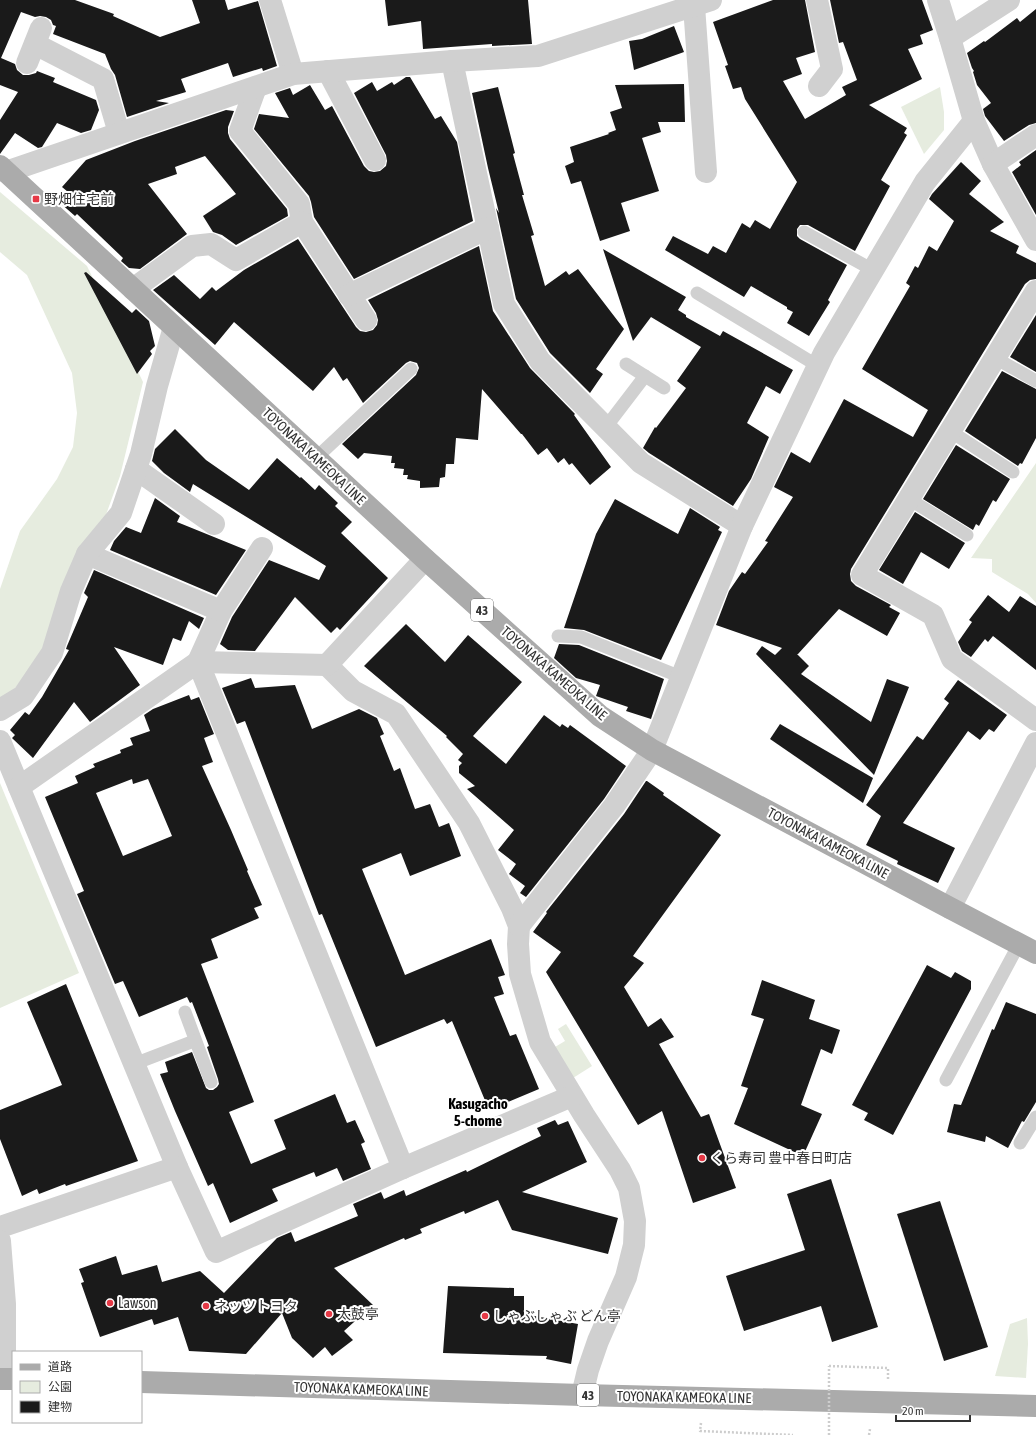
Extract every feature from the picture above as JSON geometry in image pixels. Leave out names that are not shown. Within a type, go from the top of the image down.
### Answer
[{"type":"main road","name":"TOYONAKA KAMEOKA LINE","points":[[3,169],[425,559],[600,716],[652,750],[1028,948]]},
{"type":"main road","name":"TOYONAKA KAMEOKA LINE","points":[[142,1382],[1036,1406]]},
{"type":"street","points":[[270,0],[294,74]]},
{"type":"street","points":[[817,0],[832,69],[819,86]]},
{"type":"street","points":[[938,0],[974,122],[994,164],[1036,240]]},
{"type":"street","points":[[950,38],[1008,0]]},
{"type":"street","points":[[3,169],[119,133],[294,74],[452,61],[538,56],[702,3],[706,172]]},
{"type":"street","points":[[34,45],[103,79],[119,133]]},
{"type":"street","points":[[452,61],[504,304],[540,361],[641,463],[742,526]]},
{"type":"street","points":[[328,71],[375,160]]},
{"type":"street","points":[[256,87],[240,131],[299,204],[302,222],[366,320]]},
{"type":"street","points":[[519,926],[614,806],[652,750],[742,526],[824,353],[925,182],[974,122]]},
{"type":"street","points":[[994,164],[1036,135]]},
{"type":"street","points":[[133,289],[192,246],[211,244],[236,260],[302,222]]},
{"type":"street","points":[[350,295],[488,228]]},
{"type":"street","points":[[1036,290],[862,575],[932,615],[952,659],[1036,720]]},
{"type":"street","points":[[0,710],[23,696],[52,653],[71,591],[87,554],[121,513],[136,469],[174,327]]},
{"type":"street","points":[[136,469],[214,524]]},
{"type":"street","points":[[19,787],[198,662],[221,612],[262,548]]},
{"type":"street","points":[[87,554],[221,612]]},
{"type":"street","points":[[327,665],[425,559]]},
{"type":"street","points":[[198,662],[327,665],[353,691],[396,714],[469,823],[512,908],[519,926],[518,944],[520,974],[535,1031],[544,1051],[626,1180],[631,1196],[635,1221],[634,1245],[626,1277],[596,1346],[582,1395]]},
{"type":"street","points":[[198,662],[403,1168]]},
{"type":"street","points":[[0,741],[177,1166],[216,1252],[403,1168],[572,1096]]},
{"type":"street","points":[[950,908],[1036,743]]},
{"type":"street","points":[[0,1227],[177,1166]]},
{"type":"street","points":[[0,1241],[4,1275],[6,1320],[6,1379]]},
{"type":"lane","points":[[804,232],[873,270]]},
{"type":"lane","points":[[697,293],[818,366]]},
{"type":"lane","points":[[995,358],[1036,381]]},
{"type":"lane","points":[[626,364],[664,388]]},
{"type":"lane","points":[[316,458],[411,369]]},
{"type":"lane","points":[[606,427],[645,376]]},
{"type":"lane","points":[[950,431],[1013,472]]},
{"type":"lane","points":[[909,499],[967,535]]},
{"type":"lane","points":[[558,636],[581,636],[681,677]]},
{"type":"lane","points":[[946,1080],[1028,948]]},
{"type":"lane","points":[[185,1012],[194,1041],[211,1082]]},
{"type":"lane","points":[[134,1064],[194,1041]]},
{"type":"lane","points":[[1020,1143],[1036,1117]]},
{"type":"path","points":[[829,1435],[829,1366],[888,1368],[888,1379]]},
{"type":"path","points":[[701,1423],[700,1431],[793,1435]]},
{"type":"path","points":[[869,1435],[870,1429]]},
{"type":"green space","points":[[940,87],[944,112],[944,130],[924,154],[901,107]]},
{"type":"green space","points":[[0,192],[87,266],[143,382],[120,476],[103,523],[39,658],[8,697],[0,701],[0,589],[20,531],[57,479],[73,447],[77,413],[72,373],[27,275],[0,252]]},
{"type":"green space","points":[[1036,463],[1036,603],[1028,594],[992,572],[992,559],[971,558]]},
{"type":"green space","points":[[0,783],[79,973],[0,1008]]},
{"type":"green space","points":[[566,1024],[592,1066],[573,1078],[555,1047],[565,1041],[558,1029]]},
{"type":"green space","points":[[1027,1318],[1028,1344],[1026,1378],[995,1376],[1010,1324]]},
{"type":"building","points":[[0,0],[75,0],[114,14],[113,16],[160,37],[200,23],[192,0],[225,0],[228,10],[258,1],[277,66],[263,71],[262,68],[233,77],[228,63],[181,79],[186,92],[156,101],[169,103],[127,117],[115,75],[105,54],[53,34],[56,26],[53,25],[51,20],[46,17],[35,17],[21,12],[1,58],[15,64],[17,70],[23,75],[36,73],[37,71],[55,78],[53,82],[96,100],[99,110],[91,130],[81,133],[57,123],[42,147],[38,148],[15,133],[0,154],[0,120],[18,92],[0,85]]},
{"type":"building","points":[[385,0],[528,0],[532,44],[492,46],[492,44],[423,49],[421,21],[388,26]]},
{"type":"building","points":[[773,0],[805,0],[815,52],[796,58],[802,74],[783,81],[805,119],[846,95],[842,87],[857,80],[843,42],[839,43],[830,0],[922,0],[933,30],[920,35],[923,44],[908,49],[922,79],[869,105],[907,128],[904,133],[907,135],[881,180],[890,186],[855,251],[808,225],[800,225],[797,229],[797,236],[800,239],[847,265],[828,300],[830,302],[809,336],[787,323],[793,312],[787,309],[787,307],[751,286],[744,297],[665,250],[673,236],[708,254],[713,246],[726,253],[742,223],[750,228],[755,220],[770,229],[797,182],[745,99],[741,87],[733,89],[725,66],[728,65],[713,22]]},
{"type":"building","points":[[1036,9],[1036,123],[1029,125],[1004,141],[985,116],[983,109],[991,103],[977,85],[974,71],[967,53],[984,41],[985,42],[1017,18],[1020,22]]},
{"type":"building","points":[[674,26],[684,52],[634,70],[629,41],[642,39]]},
{"type":"building","points":[[406,77],[410,77],[435,119],[441,116],[457,142],[473,221],[354,279],[314,217],[309,196],[254,129],[259,114],[289,118],[275,93],[290,88],[293,95],[310,85],[325,110],[332,106],[364,166],[369,171],[380,171],[386,166],[386,155],[354,93],[372,82],[377,91],[392,82],[394,85]]},
{"type":"building","points":[[684,84],[685,122],[658,122],[661,132],[642,138],[659,191],[621,203],[630,231],[600,241],[581,181],[571,184],[565,166],[574,162],[570,147],[609,134],[608,133],[616,130],[610,112],[622,108],[615,85]]},
{"type":"building","points":[[498,87],[515,153],[513,154],[524,195],[522,195],[534,235],[531,236],[545,286],[566,271],[569,275],[578,269],[624,329],[596,369],[603,374],[590,393],[550,353],[516,299],[496,208],[499,213],[472,93]]},
{"type":"building","points":[[226,110],[234,111],[228,127],[230,139],[287,209],[288,216],[236,245],[222,235],[213,232],[203,216],[236,194],[205,156],[175,167],[177,174],[148,184],[187,234],[140,269],[129,268],[121,261],[123,258],[77,214],[75,216],[59,202],[68,192],[62,187],[86,160],[135,141]]},
{"type":"building","points":[[1036,150],[1036,215],[1012,172],[1021,165],[1019,162]]},
{"type":"building","points":[[961,162],[981,181],[969,194],[1004,222],[990,231],[1019,246],[1016,253],[1036,263],[1036,279],[1030,280],[1025,284],[851,569],[851,581],[856,586],[891,605],[889,607],[900,613],[887,636],[839,609],[797,654],[809,666],[801,674],[871,722],[887,679],[909,687],[874,775],[756,654],[762,646],[775,655],[782,648],[716,625],[729,591],[742,572],[745,574],[768,542],[765,541],[793,497],[774,487],[791,452],[810,463],[844,399],[913,437],[928,410],[862,369],[910,286],[906,283],[915,266],[918,268],[929,246],[937,251],[954,221],[929,199]]},
{"type":"building","points":[[298,239],[356,327],[360,331],[366,332],[373,330],[377,325],[378,320],[376,313],[368,300],[479,246],[493,311],[530,368],[575,414],[574,415],[611,467],[590,485],[572,463],[569,465],[564,458],[558,463],[547,448],[538,455],[522,434],[482,389],[478,440],[456,438],[454,464],[446,464],[445,477],[440,478],[439,487],[420,488],[420,481],[407,479],[408,475],[403,475],[404,469],[394,468],[395,463],[391,463],[392,456],[364,453],[358,459],[342,444],[416,375],[419,368],[417,363],[410,361],[406,363],[363,403],[347,378],[343,381],[334,367],[313,391],[234,322],[215,345],[153,290],[174,275],[200,299],[212,287],[216,291],[244,270]]},
{"type":"building","points":[[603,249],[686,297],[678,310],[686,315],[686,317],[720,336],[723,331],[793,370],[780,394],[766,386],[747,423],[769,437],[751,479],[733,506],[643,448],[655,427],[656,428],[686,388],[677,381],[701,347],[651,317],[633,341]]},
{"type":"building","points":[[86,272],[132,313],[136,309],[149,321],[155,346],[150,351],[152,354],[137,374],[84,273]]},
{"type":"building","points":[[1036,315],[1036,372],[1010,357]]},
{"type":"building","points":[[1002,371],[1036,389],[1036,438],[1022,464],[1020,463],[1018,466],[965,431]]},
{"type":"building","points":[[175,429],[206,460],[249,490],[277,458],[315,490],[319,485],[338,503],[335,506],[352,522],[341,533],[388,578],[340,630],[337,627],[331,633],[295,597],[255,651],[228,650],[220,644],[232,617],[269,560],[319,580],[326,566],[193,484],[190,492],[164,473],[152,461],[155,449]]},
{"type":"building","points":[[956,445],[1010,479],[996,502],[993,500],[979,526],[976,524],[973,530],[923,499]]},
{"type":"building","points":[[155,498],[180,516],[177,522],[246,550],[216,595],[110,550],[114,541],[126,527],[141,533]]},
{"type":"building","points":[[615,499],[678,534],[690,508],[720,527],[718,530],[722,532],[661,660],[584,630],[564,628],[596,534]]},
{"type":"building","points":[[915,512],[965,543],[949,569],[921,552],[903,584],[879,570]]},
{"type":"building","points":[[94,570],[204,618],[199,629],[189,621],[181,641],[173,638],[163,665],[114,647],[140,685],[90,722],[74,702],[33,758],[12,738],[15,735],[10,730],[25,712],[29,715],[42,697],[69,650],[66,649],[88,597],[84,593]]},
{"type":"building","points":[[988,595],[1009,612],[1020,596],[1036,606],[1036,670],[993,636],[988,642],[985,639],[971,657],[962,651],[958,642],[972,622],[969,620]]},
{"type":"building","points":[[406,624],[445,662],[468,635],[522,682],[473,736],[506,764],[544,715],[560,727],[562,724],[568,728],[570,725],[626,766],[604,799],[526,897],[520,893],[525,886],[509,874],[516,864],[498,850],[514,830],[467,789],[475,786],[459,773],[459,766],[462,763],[458,760],[463,754],[446,737],[447,736],[364,666]]},
{"type":"building","points":[[559,644],[579,645],[664,679],[651,719],[626,711],[628,707],[596,696],[600,685],[576,678],[554,658]]},
{"type":"building","points":[[251,678],[255,688],[295,685],[312,729],[359,709],[377,718],[384,734],[380,736],[394,771],[400,768],[415,809],[430,804],[439,827],[449,823],[461,856],[410,876],[401,853],[362,869],[405,975],[491,939],[505,975],[498,977],[504,994],[494,997],[510,1036],[516,1034],[539,1089],[489,1110],[452,1021],[447,1024],[444,1019],[376,1047],[322,914],[319,915],[245,721],[237,724],[222,688]]},
{"type":"building","points":[[958,680],[1007,715],[994,732],[989,729],[980,740],[968,731],[903,823],[955,848],[938,883],[897,864],[898,861],[866,845],[881,816],[866,805],[917,736],[923,740],[949,703],[944,699]]},
{"type":"building","points":[[189,695],[191,700],[199,697],[214,734],[204,738],[213,762],[202,766],[231,830],[262,905],[254,908],[259,918],[211,939],[218,958],[201,964],[254,1102],[229,1112],[251,1164],[286,1149],[274,1120],[335,1094],[347,1123],[355,1120],[365,1142],[361,1144],[371,1169],[343,1181],[337,1168],[316,1177],[314,1172],[272,1189],[278,1201],[230,1223],[213,1183],[208,1186],[160,1074],[168,1072],[165,1062],[192,1052],[206,1088],[213,1090],[219,1084],[207,1047],[209,1046],[192,1002],[190,1003],[187,997],[139,1017],[123,981],[115,984],[77,894],[84,891],[45,797],[78,783],[75,776],[95,767],[93,764],[121,753],[120,750],[133,745],[130,738],[150,731],[144,715],[153,709]],"holes":[[[132,779],[133,784],[148,779],[172,836],[123,856],[96,793]]]},
{"type":"building","points":[[780,724],[873,778],[863,803],[770,739]]},
{"type":"building","points":[[646,781],[664,793],[663,795],[721,835],[633,956],[644,963],[624,987],[648,1027],[661,1018],[674,1037],[659,1044],[701,1117],[709,1114],[736,1188],[693,1203],[662,1111],[638,1125],[546,972],[561,952],[533,932],[547,913],[546,912],[624,814]]},
{"type":"building","points":[[927,965],[951,978],[955,972],[971,981],[971,989],[893,1135],[864,1120],[868,1113],[852,1105]]},
{"type":"building","points":[[762,980],[815,1000],[809,1019],[840,1030],[832,1054],[821,1049],[801,1105],[822,1114],[803,1156],[734,1124],[748,1088],[741,1086],[764,1019],[751,1015]]},
{"type":"building","points":[[66,984],[138,1161],[66,1186],[65,1184],[39,1194],[37,1189],[22,1196],[0,1139],[0,1110],[62,1085],[27,1002]]},
{"type":"building","points":[[1006,1002],[1036,1014],[1036,1102],[1024,1122],[1022,1121],[1008,1148],[986,1136],[985,1142],[947,1132],[954,1104],[961,1105],[992,1029],[994,1030]]},
{"type":"building","points":[[555,1120],[558,1125],[568,1121],[587,1162],[522,1192],[618,1218],[608,1254],[512,1230],[498,1200],[465,1214],[464,1211],[420,1229],[422,1233],[405,1240],[404,1238],[334,1268],[373,1305],[344,1331],[353,1340],[332,1356],[325,1347],[313,1358],[292,1338],[282,1313],[246,1354],[189,1351],[178,1317],[154,1325],[152,1319],[100,1337],[81,1283],[84,1282],[79,1269],[116,1256],[122,1275],[157,1265],[162,1282],[200,1271],[224,1293],[277,1238],[291,1232],[295,1242],[358,1216],[353,1204],[381,1192],[384,1199],[404,1190],[406,1196],[466,1170],[467,1172],[541,1136],[537,1128]]},
{"type":"building","points":[[831,1179],[878,1327],[832,1342],[821,1306],[744,1331],[726,1276],[805,1250],[787,1194]]},
{"type":"building","points":[[940,1201],[988,1347],[944,1361],[897,1214]]},
{"type":"building","name":"しゃぶしゃぶ どん亭","points":[[448,1286],[514,1288],[514,1296],[524,1296],[524,1314],[578,1324],[571,1364],[546,1359],[547,1356],[443,1353]]},
{"type":"place","name":"野畑住宅前","points":[[36,199]]},
{"type":"place","name":"くら寿司 豊中春日町店","points":[[702,1158]]},
{"type":"place","name":"Lawson","points":[[110,1303]]},
{"type":"place","name":"ネッツトヨタ","points":[[206,1306]]},
{"type":"place","name":"太鼓亭","points":[[329,1314]]},
{"type":"place","name":"しゃぶしゃぶ どん亭","points":[[485,1316]]},
{"type":"district","name":"Kasugacho 5-chome","points":[[478,1112]]}]
